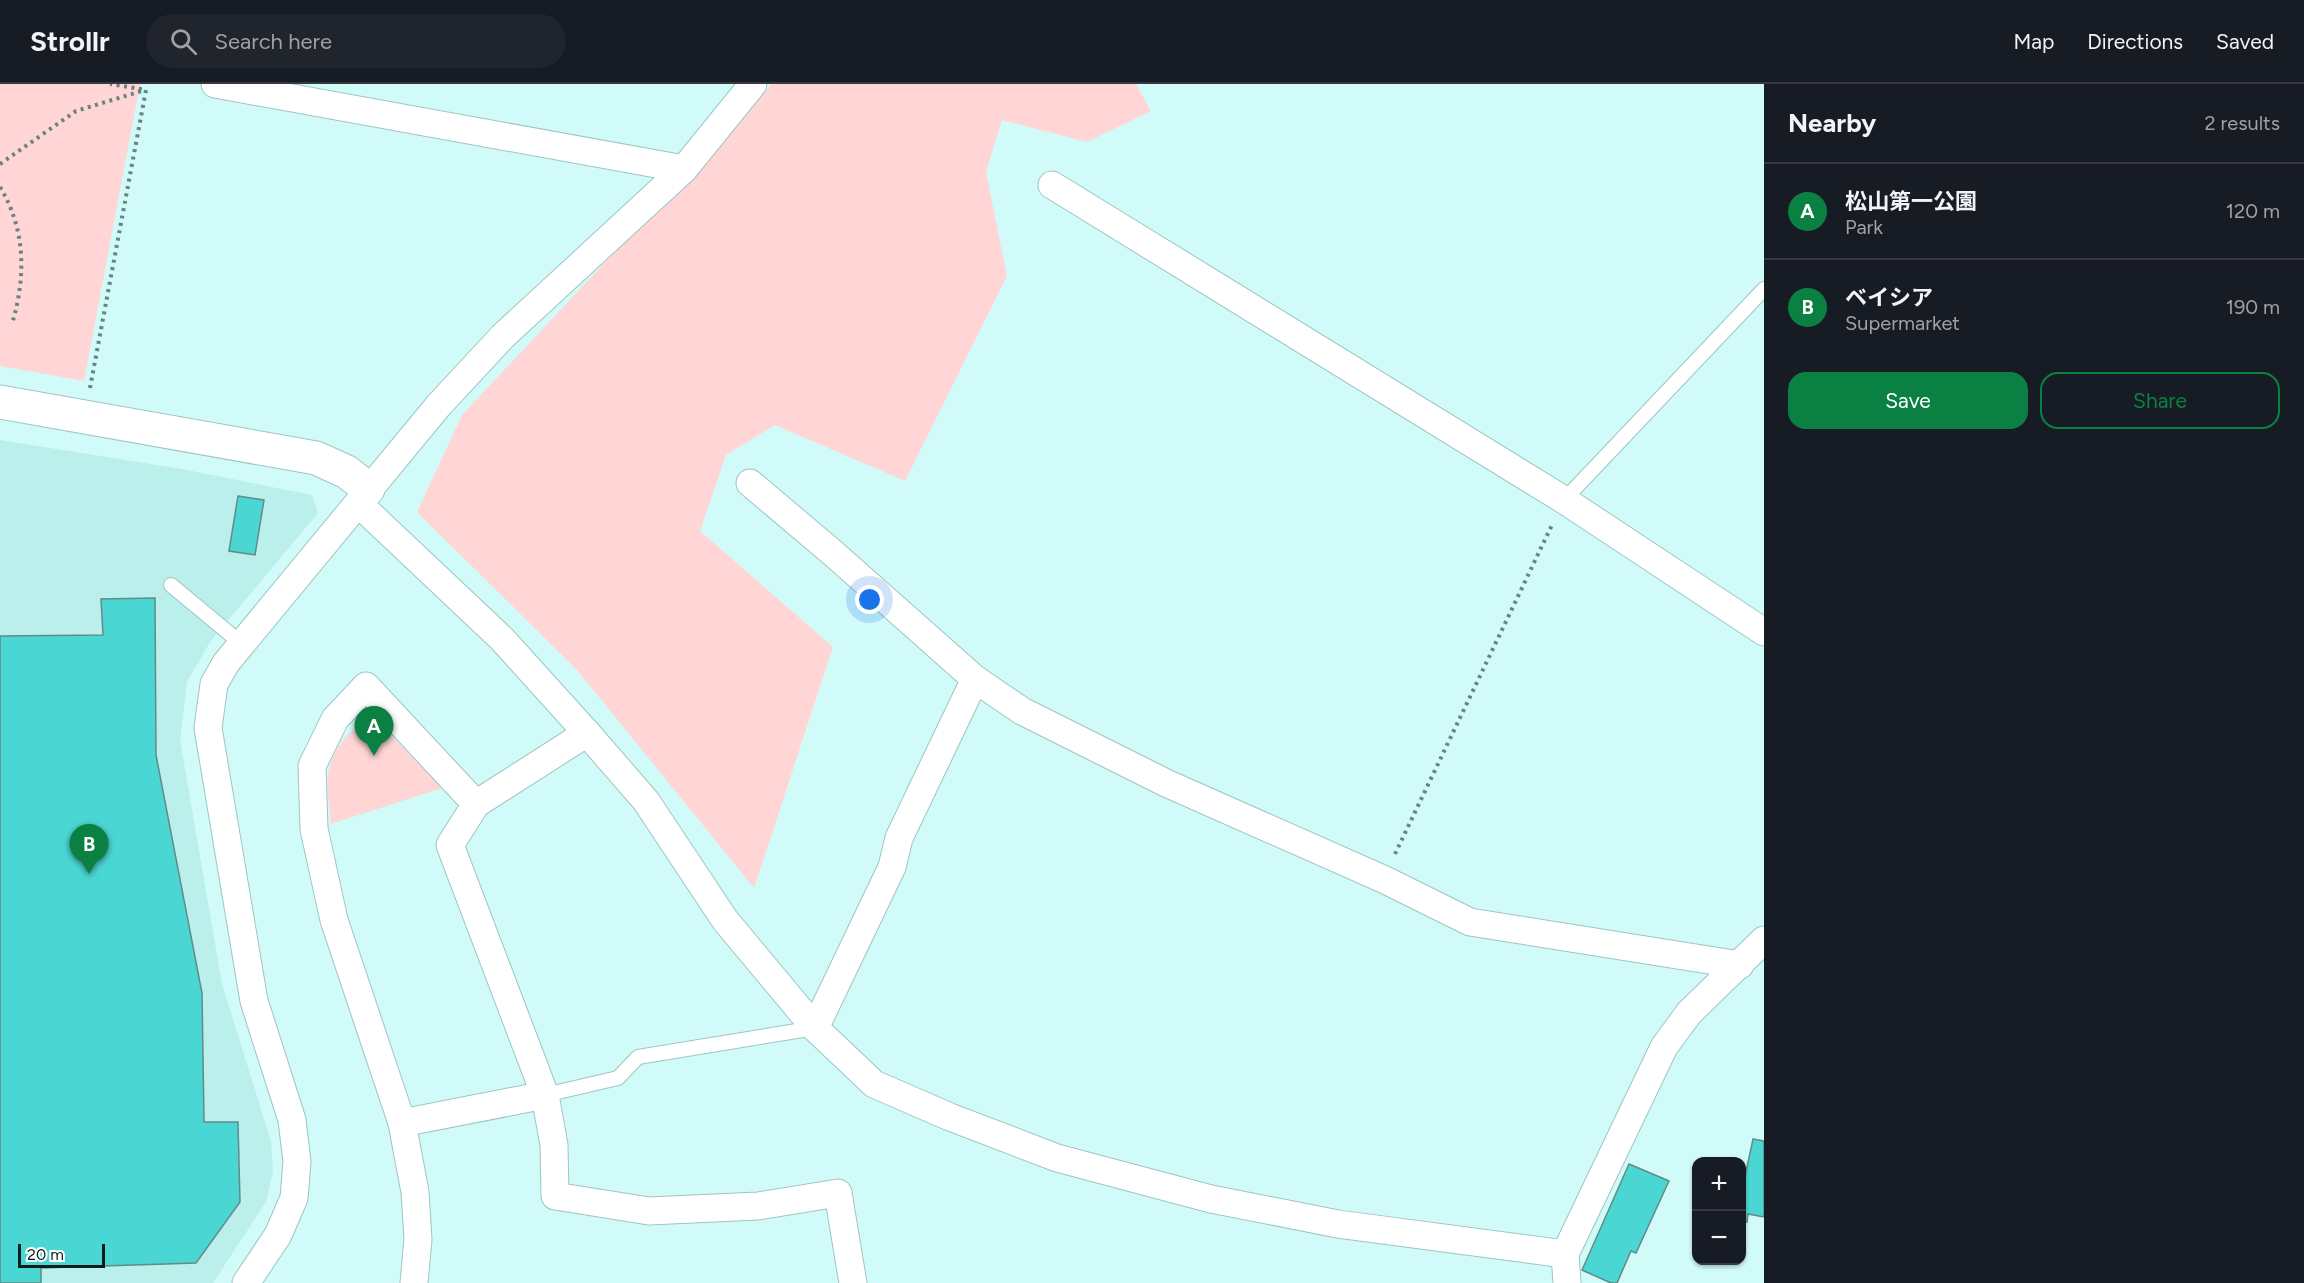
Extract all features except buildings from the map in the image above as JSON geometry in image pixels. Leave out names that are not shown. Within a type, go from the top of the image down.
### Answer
[{"type":"street","points":[[215,84],[684,169]]},
{"type":"street","points":[[246,1283],[278,1235],[294,1198],[297,1162],[292,1120],[254,1001],[208,728],[214,684],[225,663],[438,406],[503,336],[684,169],[753,84]]},
{"type":"street","points":[[1052,185],[1564,500],[1764,632]]},
{"type":"street","points":[[0,402],[316,458],[347,472],[364,497],[502,639],[646,801],[724,920],[815,1028],[874,1084],[1057,1158],[1211,1199],[1338,1224],[1565,1254]]},
{"type":"street","points":[[750,483],[975,679],[1022,711],[1166,783],[1383,879],[1470,922],[1740,965]]},
{"type":"street","points":[[815,1028],[892,867],[899,838],[975,679]]},
{"type":"street","points":[[414,1283],[418,1239],[415,1192],[402,1123],[334,920],[314,829],[312,766],[335,719],[366,686],[476,804]]},
{"type":"street","points":[[587,733],[476,804],[450,845],[545,1095],[554,1145],[555,1196],[649,1211],[758,1206],[838,1193],[853,1283]]},
{"type":"street","points":[[1567,1283],[1565,1254],[1664,1047],[1689,1013],[1764,940]]},
{"type":"street","points":[[402,1123],[545,1095]]},
{"type":"lane","points":[[1564,500],[1764,289]]},
{"type":"lane","points":[[171,585],[242,644]]},
{"type":"lane","points":[[545,1095],[618,1077],[638,1056],[815,1028]]},
{"type":"path","points":[[110,84],[146,90]]},
{"type":"path","points":[[0,164],[76,111],[146,90]]},
{"type":"path","points":[[90,389],[146,90]]},
{"type":"path","points":[[0,187],[8,199],[19,233],[21,254],[20,297],[12,324]]},
{"type":"path","points":[[1383,879],[1564,500]]},
{"type":"shaded area","points":[[0,84],[140,84],[84,381],[0,366]]},
{"type":"shaded area","points":[[772,84],[1136,84],[1151,111],[1087,142],[1002,120],[986,172],[1007,276],[905,481],[775,425],[726,455],[700,531],[833,647],[754,888],[577,670],[417,512],[462,415]]},
{"type":"shaded area","points":[[0,440],[182,469],[312,495],[318,513],[210,642],[187,682],[180,740],[222,984],[271,1141],[273,1172],[266,1202],[213,1283],[0,1283]]},
{"type":"shaded area","points":[[374,718],[442,788],[331,824],[328,775],[333,757],[350,733]]},
{"type":"place","name":"松山第一公園","points":[[374,756]]},
{"type":"place","name":"ベイシア","points":[[89,874]]}]
